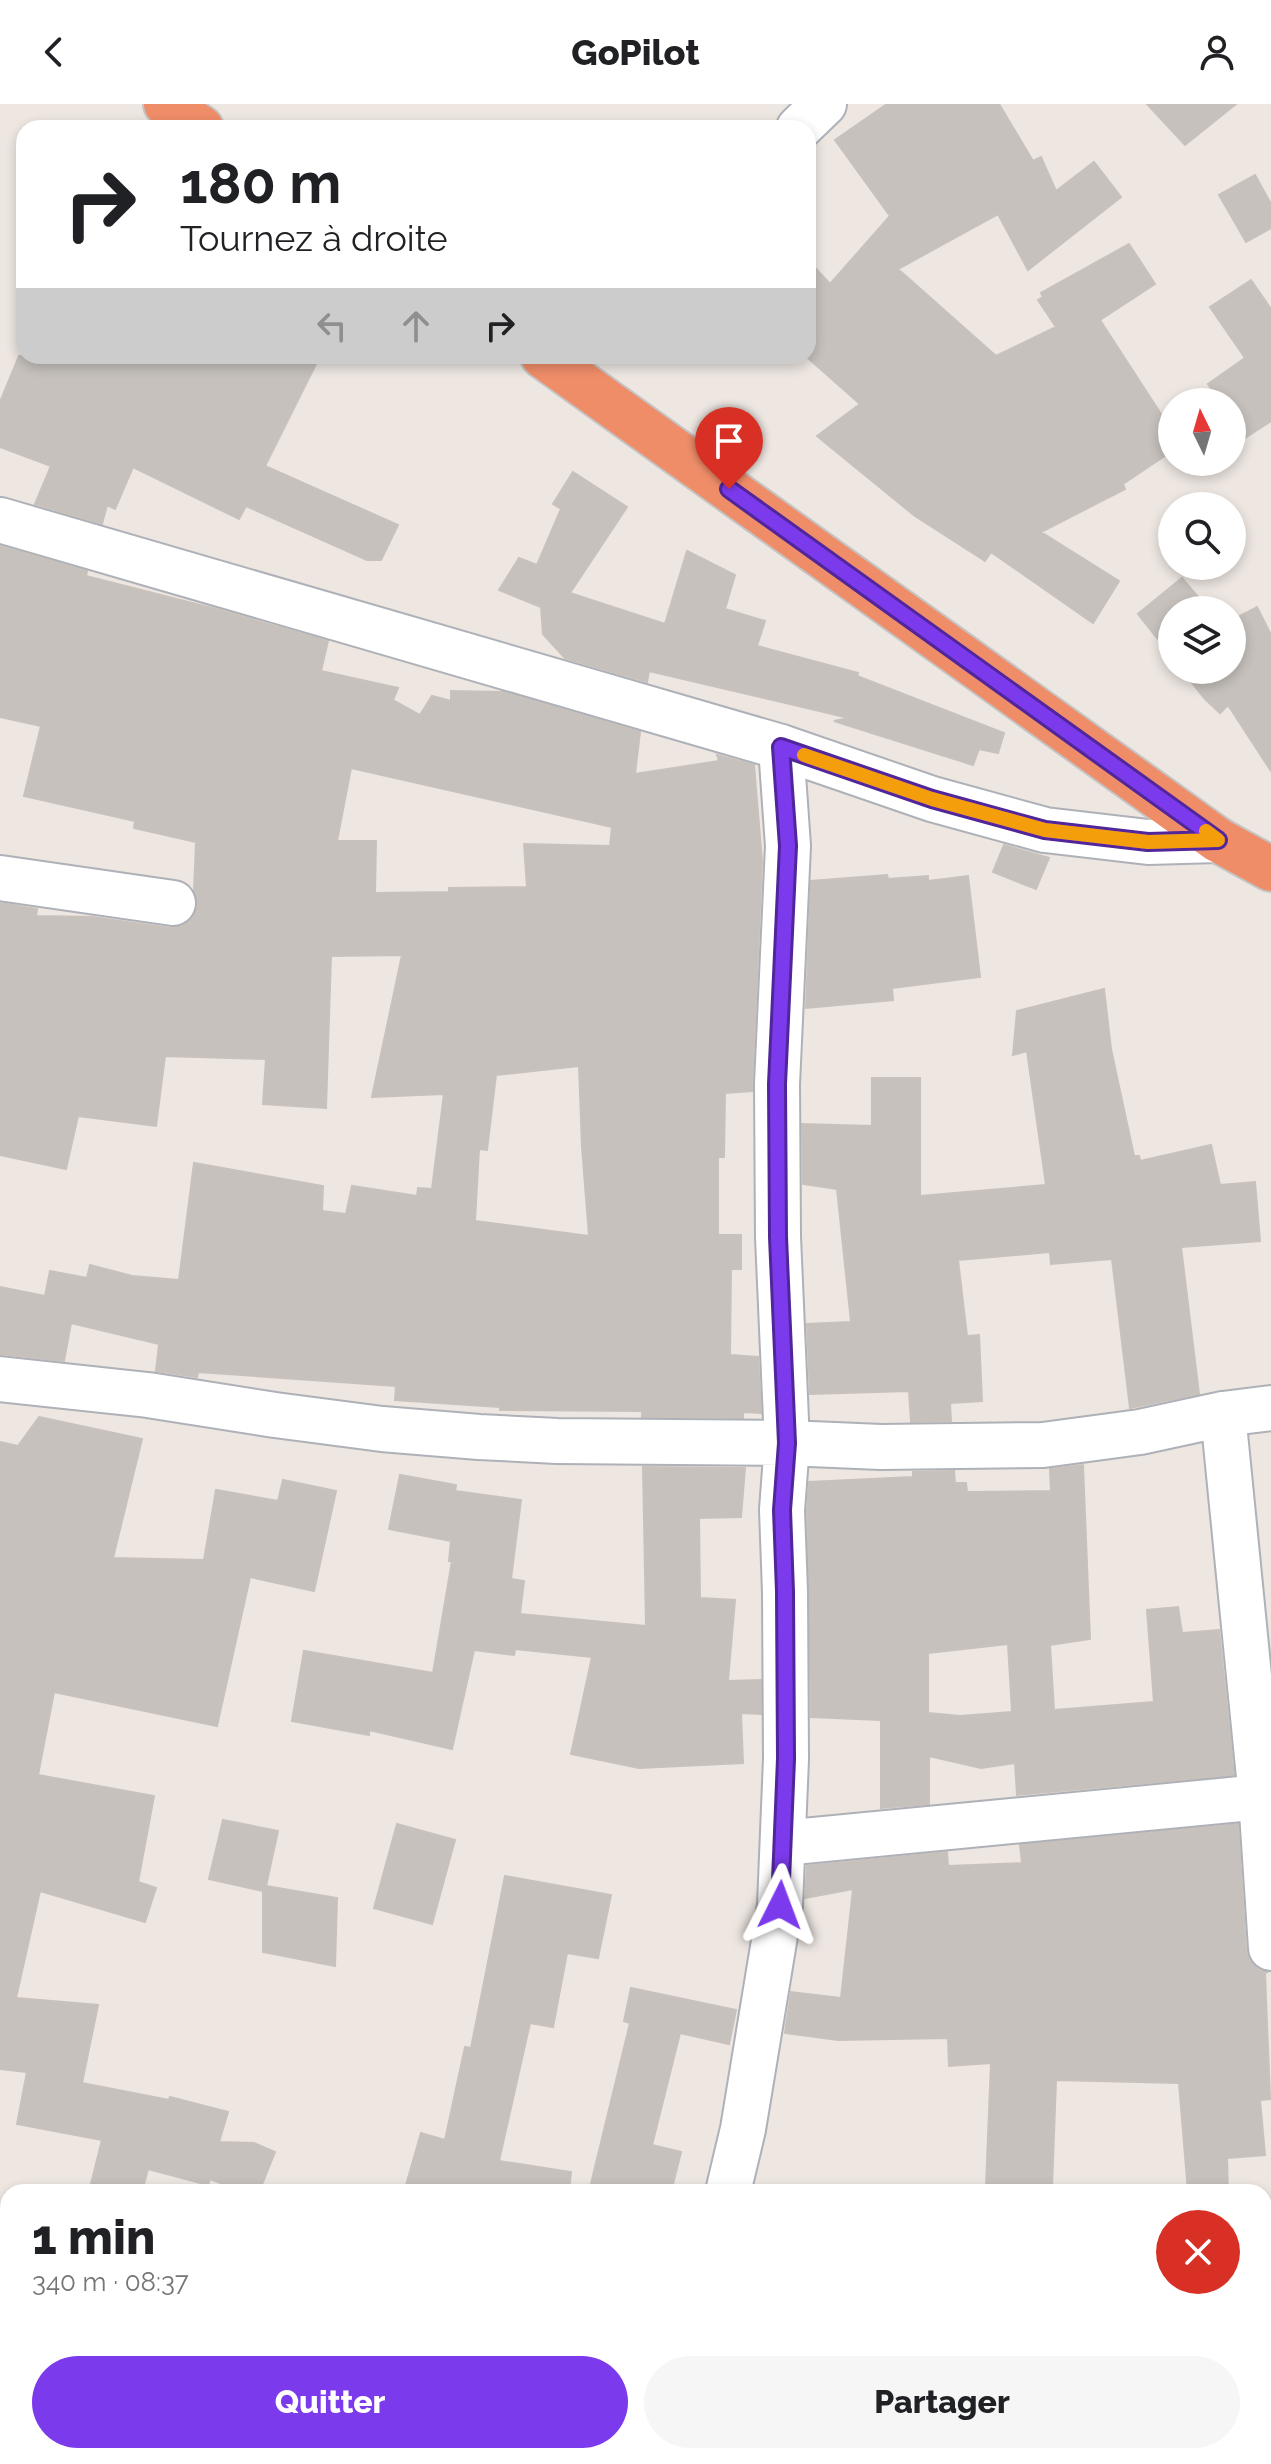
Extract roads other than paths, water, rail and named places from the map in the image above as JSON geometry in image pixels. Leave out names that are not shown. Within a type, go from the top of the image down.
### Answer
[{"type":"highway","points":[[166,104],[189,120]]},
{"type":"highway","points":[[558,364],[1218,840],[1271,869]]},
{"type":"street","points":[[807,120],[824,104]]},
{"type":"street","points":[[0,520],[781,747],[932,799],[1045,830],[1148,842],[1218,840]]},
{"type":"street","points":[[730,2184],[743,2129],[780,1905],[786,1759],[782,1510],[787,1443],[778,1221],[777,1084],[788,846],[781,747]]},
{"type":"street","points":[[0,878],[173,903]]},
{"type":"street","points":[[0,1379],[148,1395],[382,1429],[557,1441],[881,1447],[1043,1445],[1140,1432],[1223,1414],[1271,1408]]},
{"type":"street","points":[[1223,1414],[1261,1797],[1271,1948]]},
{"type":"street","points":[[783,1843],[1261,1797]]}]
